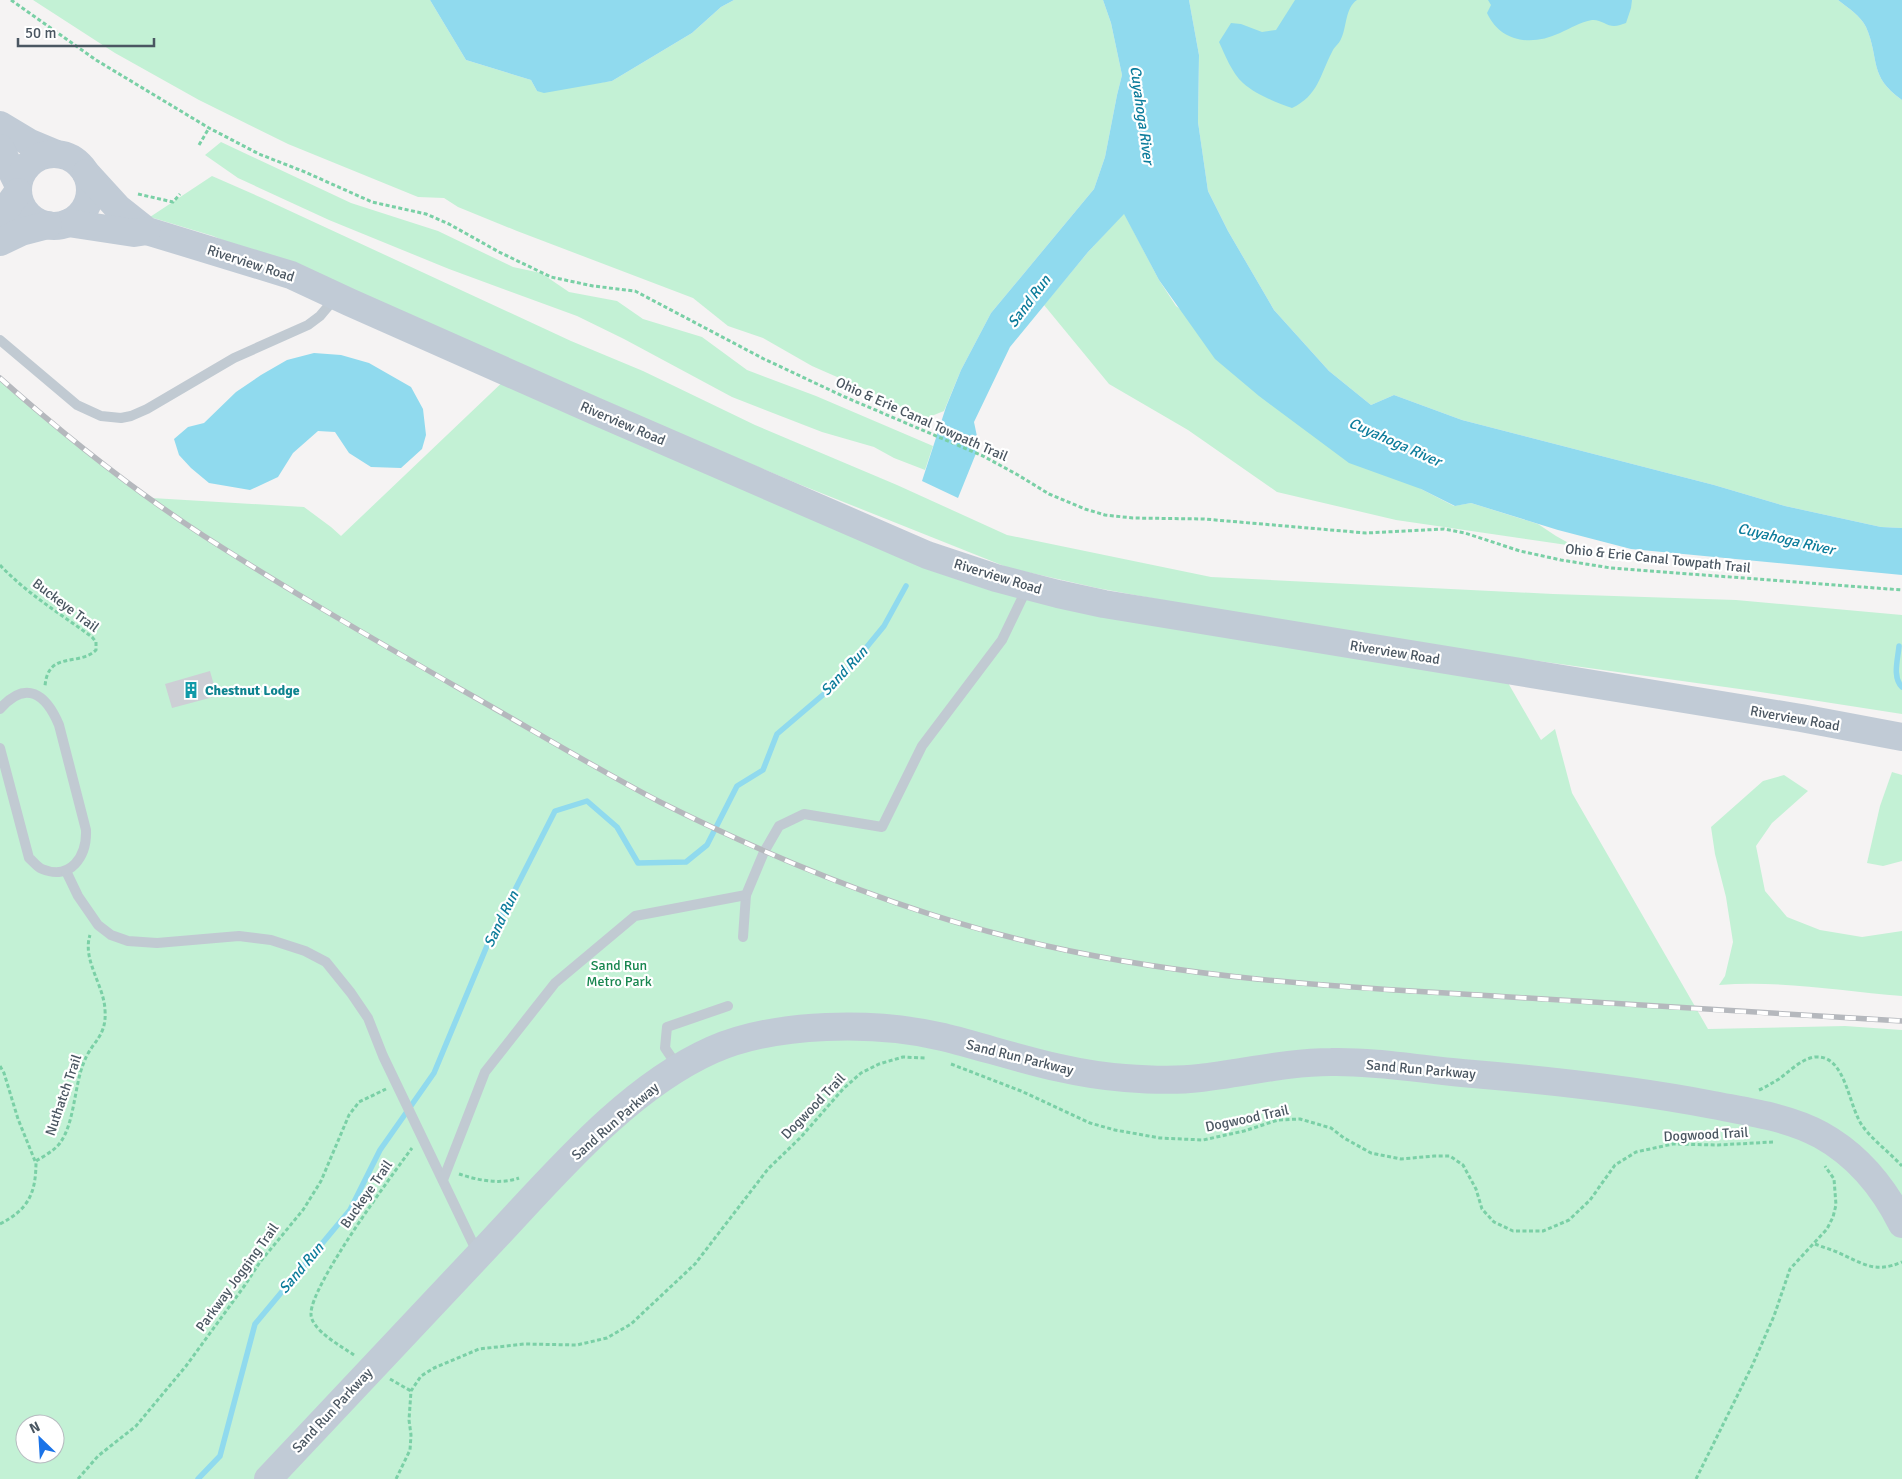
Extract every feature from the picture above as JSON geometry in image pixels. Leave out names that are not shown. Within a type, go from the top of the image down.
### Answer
[{"type":"main road","points":[[0,125],[30,143],[73,159],[86,172],[90,184],[88,202],[78,217],[58,224],[21,232],[0,242]]},
{"type":"main road","points":[[0,148],[18,188],[20,201],[30,217],[58,224]]},
{"type":"main road","points":[[0,217],[18,188],[21,174],[35,159],[54,153]]},
{"type":"main road","name":"Riverview Road","points":[[86,172],[118,208],[147,231],[291,275],[587,407],[928,555],[1028,586],[1104,604],[1801,718],[1902,737]]},
{"type":"main road","name":"Riverview Road","points":[[58,224],[134,233],[147,231]]},
{"type":"main road","name":"Sand Run Parkway","points":[[268,1479],[551,1179],[619,1112],[642,1093],[679,1068],[715,1049],[753,1036],[813,1028],[876,1027],[905,1030],[940,1036],[1023,1059],[1090,1074],[1124,1078],[1194,1079],[1308,1063],[1332,1062],[1532,1079],[1626,1090],[1761,1114],[1821,1135],[1846,1152],[1871,1176],[1894,1208],[1902,1224]]},
{"type":"lane","points":[[0,340],[77,405],[101,416],[120,418],[131,416],[147,409],[234,358],[308,325],[323,314],[336,296]]},
{"type":"lane","points":[[743,937],[746,896],[764,852],[779,826],[804,814],[882,827],[922,746],[1002,640],[1028,586]]},
{"type":"lane","points":[[0,709],[8,699],[32,693],[44,699],[52,709],[59,725],[86,830],[84,852],[79,860],[66,871],[40,868],[29,858],[0,748]]},
{"type":"lane","points":[[66,871],[78,896],[98,925],[112,935],[128,941],[157,943],[240,936],[271,940],[305,951],[326,962],[368,1018],[383,1056],[479,1255]]},
{"type":"lane","points":[[443,1180],[484,1072],[555,983],[635,916],[746,896]]},
{"type":"lane","points":[[679,1068],[665,1048],[667,1027],[728,1006]]},
{"type":"path","name":"Ohio & Erie Canal Towpath Trail","points":[[11,0],[96,60],[209,128],[259,154],[372,202],[426,214],[449,224],[506,256],[551,277],[635,292],[773,363],[845,397],[983,456],[1048,494],[1085,509],[1105,515],[1134,518],[1204,519],[1366,533],[1444,529],[1464,533],[1520,551],[1611,568],[1902,590]]},
{"type":"path","points":[[199,145],[209,128]]},
{"type":"path","points":[[133,194],[172,202],[180,194]]},
{"type":"path","name":"Buckeye Trail","points":[[0,565],[12,578],[96,642],[96,650],[92,654],[57,663],[51,667],[45,682],[44,699]]},
{"type":"path","name":"Nuthatch Trail","points":[[36,1161],[61,1142],[71,1117],[84,1060],[100,1037],[105,1024],[104,998],[90,958],[88,943],[90,935],[98,925]]},
{"type":"path","name":"Dogwood Trail","points":[[412,1391],[422,1376],[434,1368],[479,1349],[524,1344],[577,1345],[607,1338],[631,1324],[695,1264],[768,1169],[801,1137],[843,1089],[861,1073],[879,1064],[903,1057],[930,1059]]},
{"type":"path","name":"Dogwood Trail","points":[[947,1062],[1020,1091],[1090,1123],[1115,1130],[1160,1138],[1203,1140],[1244,1131],[1278,1120],[1300,1119],[1331,1128],[1344,1138],[1371,1153],[1401,1159],[1450,1156],[1462,1165],[1476,1189],[1482,1208],[1494,1222],[1513,1231],[1542,1232],[1569,1220],[1590,1200],[1614,1165],[1636,1152],[1672,1144],[1718,1145],[1778,1142]]},
{"type":"path","points":[[0,1066],[4,1073],[18,1119],[36,1161],[36,1180],[26,1206],[12,1218],[0,1224]]},
{"type":"path","name":"Parkway Jogging Trail","points":[[78,1479],[98,1456],[136,1426],[165,1392],[246,1285],[260,1262],[303,1210],[321,1181],[349,1115],[359,1102],[379,1091],[398,1086]]},
{"type":"path","name":"Buckeye Trail","points":[[412,1391],[371,1368],[321,1332],[314,1324],[311,1314],[317,1292],[342,1249],[387,1181],[422,1135]]},
{"type":"path","points":[[1696,1479],[1752,1366],[1774,1316],[1790,1268],[1798,1258],[1815,1244],[1827,1229],[1833,1217],[1836,1205],[1834,1179],[1824,1164]]},
{"type":"path","points":[[1815,1244],[1866,1266],[1880,1268],[1902,1262]]},
{"type":"path","points":[[396,1479],[410,1450],[409,1420],[412,1391]]},
{"type":"green space","points":[[33,0],[430,0],[466,60],[531,80],[537,91],[612,81],[692,33],[721,7],[734,0],[1103,0],[1111,23],[1122,75],[1105,157],[1094,189],[991,313],[961,370],[944,411],[924,419],[869,391],[812,366],[763,338],[728,326],[693,298],[517,231],[458,207],[444,198],[418,197],[288,144],[199,100],[115,53]]},
{"type":"green space","points":[[1189,0],[1838,0],[1864,23],[1870,38],[1879,75],[1891,91],[1902,100],[1902,528],[1881,527],[1785,506],[1714,485],[1462,420],[1394,395],[1371,405],[1329,371],[1274,310],[1228,231],[1208,191],[1198,122],[1199,55]]},
{"type":"green space","points":[[221,142],[351,203],[438,231],[513,267],[541,273],[569,292],[617,301],[643,319],[702,337],[747,370],[816,396],[933,446],[925,470],[894,458],[874,447],[822,432],[732,397],[577,316],[449,269],[329,220],[238,178],[205,155]]},
{"type":"green space","points":[[212,176],[571,341],[643,371],[755,425],[897,485],[1007,535],[1211,577],[1553,594],[1736,600],[1902,615],[1902,714],[1754,691],[1351,635],[1097,588],[1009,568],[796,483],[213,236],[150,217]]},
{"type":"green space","points":[[1124,213],[1159,280],[1176,306],[1421,489],[1454,506],[1471,503],[1538,524],[1574,546],[1396,520],[1277,492],[1188,430],[1109,384],[1044,305],[1088,252]]},
{"type":"green space","name":"Sand Run Metro Park","points":[[511,374],[927,555],[1500,669],[1541,740],[1555,729],[1572,793],[1708,1029],[1845,1026],[1902,1030],[1902,1479],[0,1479],[0,378],[108,467],[152,498],[304,507],[341,536]]},
{"type":"green space","points":[[1892,772],[1902,775],[1902,861],[1883,866],[1867,863],[1880,806]]},
{"type":"green space","points":[[1784,775],[1808,791],[1772,823],[1756,846],[1765,891],[1787,917],[1820,930],[1862,937],[1902,931],[1902,996],[1787,985],[1719,985],[1725,976],[1733,942],[1726,897],[1715,854],[1711,827],[1763,781]]},
{"type":"water","points":[[430,0],[734,0],[721,7],[692,33],[612,81],[544,93],[537,91],[531,80],[466,60]]},
{"type":"water","name":"Cuyahoga River","points":[[1103,0],[1189,0],[1199,55],[1198,122],[1208,191],[1228,231],[1274,310],[1329,371],[1371,405],[1394,395],[1462,420],[1714,485],[1785,506],[1881,527],[1902,528],[1902,575],[1631,549],[1558,530],[1471,503],[1455,506],[1421,489],[1349,463],[1259,396],[1215,359],[1159,280],[1124,214],[1088,252],[1010,347],[974,422],[979,446],[958,498],[922,481],[946,407],[961,370],[991,313],[1094,189],[1105,157],[1122,75],[1111,23]]},
{"type":"water","points":[[1295,0],[1357,0],[1350,8],[1341,39],[1333,50],[1313,91],[1301,103],[1292,108],[1273,101],[1243,83],[1232,69],[1219,42],[1231,23],[1241,24],[1262,32],[1276,30]]},
{"type":"water","points":[[1488,0],[1632,0],[1626,23],[1614,26],[1592,20],[1549,37],[1539,40],[1528,40],[1518,39],[1500,31],[1487,13],[1491,5]]},
{"type":"water","points":[[1838,0],[1902,0],[1902,100],[1891,91],[1879,75],[1870,38],[1864,23],[1854,12]]},
{"type":"water","points":[[314,353],[341,355],[369,363],[411,387],[423,409],[426,435],[422,449],[401,468],[371,467],[349,453],[335,432],[318,431],[293,453],[278,477],[250,490],[209,483],[179,455],[174,439],[188,427],[204,423],[236,392],[261,375],[287,360]]},
{"type":"building","name":"Chestnut Lodge","points":[[210,671],[217,696],[172,708],[165,684]]},
{"type":"waterway","name":"Sand Run","points":[[198,1479],[220,1456],[255,1324],[350,1210],[380,1150],[434,1073],[489,941],[555,811],[587,801],[617,827],[638,863],[686,862],[707,845],[737,786],[763,770],[777,734],[838,682],[884,626],[906,586]]},
{"type":"waterway","points":[[1899,646],[1896,673],[1902,687]]},
{"type":"railway","points":[[0,378],[99,461],[151,500],[204,536],[364,634],[660,802],[801,867],[898,904],[947,920],[1047,946],[1154,966],[1262,980],[1902,1021]]},
{"type":"place","name":"Chestnut Lodge","points":[[191,690]]}]
